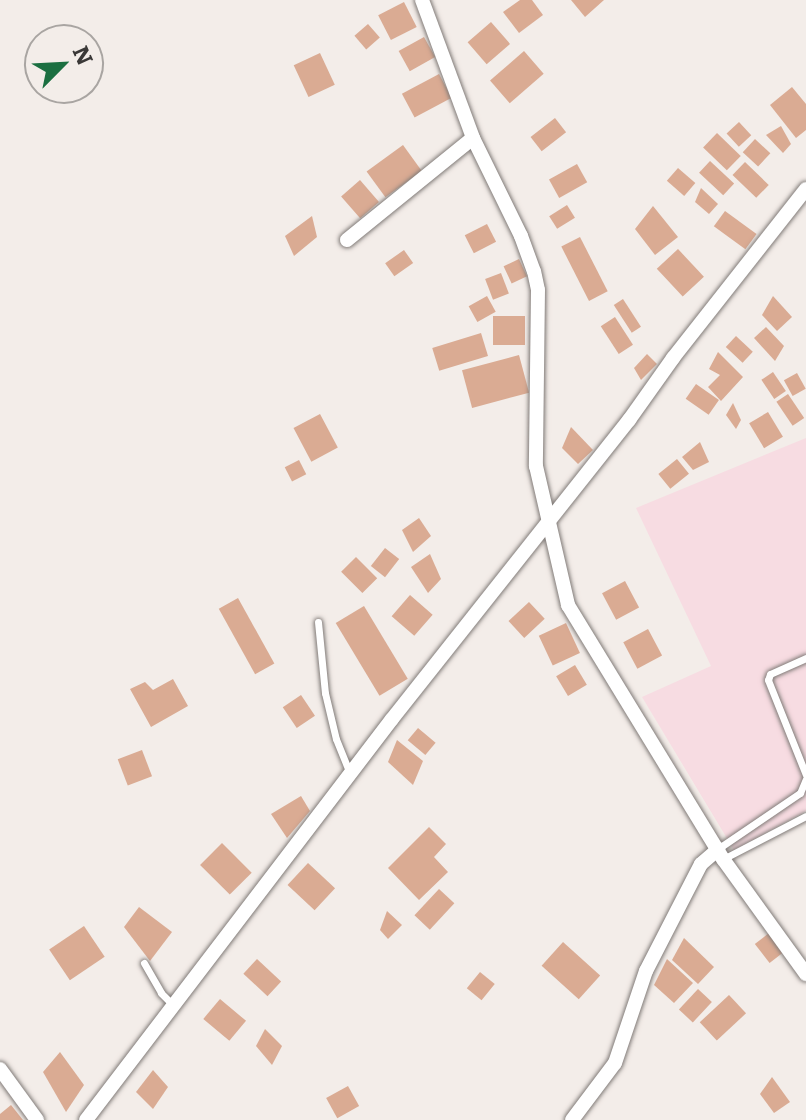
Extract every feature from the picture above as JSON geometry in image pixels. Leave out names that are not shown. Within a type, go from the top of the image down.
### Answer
[{"type":"street","points":[[427,3],[473,138],[521,236],[534,271],[538,290],[536,466],[568,605],[720,854],[806,974]]},
{"type":"street","points":[[347,240],[473,138]]},
{"type":"street","points":[[86,1120],[350,774],[550,522],[806,189]]},
{"type":"street","points":[[572,1120],[592,1099],[615,1063],[646,971],[701,864],[720,854]]},
{"type":"street","points":[[0,1069],[37,1120]]},
{"type":"lane","points":[[318,622],[325,693],[336,739],[350,774]]},
{"type":"lane","points":[[720,854],[800,793],[806,777],[768,680],[770,674],[806,658]]},
{"type":"lane","points":[[720,854],[806,816]]},
{"type":"lane","points":[[144,963],[161,993],[173,1005]]},
{"type":"shaded area","points":[[806,438],[806,811],[734,850],[642,697],[711,666],[636,508]]},
{"type":"building","points":[[520,0],[532,0],[543,15],[519,33],[503,12]]},
{"type":"building","points":[[571,0],[604,0],[585,17]]},
{"type":"building","points":[[404,2],[417,27],[391,40],[378,15]]},
{"type":"building","points":[[491,22],[510,44],[487,64],[468,42]]},
{"type":"building","points":[[368,24],[380,38],[366,49],[354,36]]},
{"type":"building","points":[[424,37],[435,57],[410,71],[399,51]]},
{"type":"building","points":[[524,51],[544,74],[510,103],[490,81]]},
{"type":"building","points":[[320,53],[335,85],[309,97],[294,65]]},
{"type":"building","points":[[439,74],[452,98],[415,118],[402,94]]},
{"type":"building","points":[[792,87],[806,104],[806,130],[796,138],[770,105]]},
{"type":"building","points":[[555,118],[566,132],[542,151],[531,137]]},
{"type":"building","points":[[739,122],[751,135],[739,147],[727,134]]},
{"type":"building","points":[[781,126],[791,144],[783,153],[766,135]]},
{"type":"building","points":[[717,133],[741,156],[727,170],[703,147]]},
{"type":"building","points":[[755,139],[770,153],[758,166],[743,152]]},
{"type":"building","points":[[403,145],[422,171],[385,197],[367,171]]},
{"type":"building","points":[[710,161],[734,184],[723,195],[699,173]]},
{"type":"building","points":[[745,162],[769,185],[756,198],[732,175]]},
{"type":"building","points":[[577,164],[587,182],[559,198],[549,180]]},
{"type":"building","points":[[678,168],[695,183],[684,196],[667,181]]},
{"type":"building","points":[[360,180],[379,202],[360,218],[341,196]]},
{"type":"building","points":[[701,188],[718,204],[709,214],[695,202]]},
{"type":"building","points":[[567,205],[575,218],[557,229],[549,216]]},
{"type":"building","points":[[653,206],[678,237],[655,255],[635,229]]},
{"type":"building","points":[[725,211],[757,234],[745,249],[714,226]]},
{"type":"building","points":[[312,216],[317,237],[294,256],[285,236]]},
{"type":"building","points":[[487,224],[496,242],[474,253],[465,235]]},
{"type":"building","points":[[580,237],[608,291],[589,301],[561,247]]},
{"type":"building","points":[[678,249],[704,277],[683,297],[657,269]]},
{"type":"building","points":[[404,250],[413,263],[394,276],[385,263]]},
{"type":"building","points":[[519,259],[527,276],[512,283],[504,266]]},
{"type":"building","points":[[501,273],[509,294],[493,300],[485,279]]},
{"type":"building","points":[[487,296],[496,312],[477,322],[469,306]]},
{"type":"building","points":[[773,296],[792,317],[777,331],[762,315]]},
{"type":"building","points":[[623,299],[641,327],[632,333],[614,305]]},
{"type":"building","points":[[493,316],[525,316],[525,345],[493,345]]},
{"type":"building","points":[[615,317],[633,345],[619,354],[601,326]]},
{"type":"building","points":[[766,327],[784,346],[775,361],[754,338]]},
{"type":"building","points":[[481,333],[488,356],[439,371],[432,348]]},
{"type":"building","points":[[736,336],[753,352],[743,363],[726,347]]},
{"type":"building","points":[[718,352],[743,377],[721,401],[708,387],[720,375],[709,369]]},
{"type":"building","points":[[647,354],[657,364],[641,380],[634,368]]},
{"type":"building","points":[[519,355],[529,393],[472,408],[462,370]]},
{"type":"building","points":[[773,372],[786,391],[774,399],[761,380]]},
{"type":"building","points":[[797,373],[806,389],[793,396],[784,380]]},
{"type":"building","points":[[696,384],[719,400],[709,415],[686,399]]},
{"type":"building","points":[[788,394],[804,418],[793,426],[776,402]]},
{"type":"building","points":[[733,403],[741,420],[736,429],[726,415]]},
{"type":"building","points":[[768,412],[783,437],[764,448],[749,423]]},
{"type":"building","points":[[320,414],[338,448],[311,462],[294,428]]},
{"type":"building","points":[[571,427],[593,450],[578,464],[562,448]]},
{"type":"building","points":[[700,442],[709,462],[693,470],[682,457]]},
{"type":"building","points":[[677,459],[689,474],[670,489],[658,474]]},
{"type":"building","points":[[299,460],[306,474],[292,482],[285,467]]},
{"type":"building","points":[[419,518],[431,536],[413,552],[402,530]]},
{"type":"building","points":[[385,548],[399,559],[385,577],[371,566]]},
{"type":"building","points":[[430,554],[441,579],[428,593],[411,567]]},
{"type":"building","points":[[356,557],[377,578],[362,593],[341,572]]},
{"type":"building","points":[[625,581],[639,607],[616,620],[602,593]]},
{"type":"building","points":[[410,595],[433,615],[414,636],[392,616]]},
{"type":"building","points":[[238,598],[274,664],[255,674],[219,609]]},
{"type":"building","points":[[529,602],[545,619],[524,638],[509,621]]},
{"type":"building","points":[[364,606],[408,679],[379,696],[336,623]]},
{"type":"building","points":[[566,623],[580,653],[553,666],[539,636]]},
{"type":"building","points":[[648,629],[662,655],[637,669],[623,642]]},
{"type":"building","points":[[575,665],[587,685],[568,696],[556,676]]},
{"type":"building","points":[[173,679],[188,706],[151,727],[130,689],[145,682],[153,690]]},
{"type":"building","points":[[301,695],[315,716],[297,728],[283,707]]},
{"type":"building","points":[[418,728],[436,743],[425,755],[408,740]]},
{"type":"building","points":[[397,740],[423,761],[413,785],[388,762]]},
{"type":"building","points":[[142,750],[152,776],[128,785],[118,759]]},
{"type":"building","points":[[301,796],[310,811],[287,838],[271,814]]},
{"type":"building","points":[[429,827],[446,844],[434,857],[448,872],[419,900],[388,868]]},
{"type":"building","points":[[222,843],[252,873],[230,895],[200,865]]},
{"type":"building","points":[[308,863],[335,888],[315,910],[288,885]]},
{"type":"building","points":[[439,889],[454,903],[430,930],[414,915]]},
{"type":"building","points":[[139,907],[172,932],[150,961],[124,927]]},
{"type":"building","points":[[387,911],[402,925],[388,939],[380,930]]},
{"type":"building","points":[[84,926],[105,957],[70,980],[49,949]]},
{"type":"building","points":[[769,933],[784,952],[770,963],[755,944]]},
{"type":"building","points":[[684,938],[714,967],[698,984],[672,960]]},
{"type":"building","points":[[563,942],[600,975],[579,999],[542,966]]},
{"type":"building","points":[[257,959],[281,982],[267,996],[243,974]]},
{"type":"building","points":[[667,959],[693,983],[674,1003],[654,985]]},
{"type":"building","points":[[480,972],[495,984],[482,1000],[467,988]]},
{"type":"building","points":[[698,989],[712,1002],[693,1022],[679,1009]]},
{"type":"building","points":[[729,995],[746,1013],[717,1041],[700,1022]]},
{"type":"building","points":[[220,999],[246,1021],[229,1041],[203,1019]]},
{"type":"building","points":[[265,1029],[282,1046],[272,1065],[256,1046]]},
{"type":"building","points":[[60,1052],[84,1085],[66,1112],[43,1072]]},
{"type":"building","points":[[153,1070],[168,1087],[153,1109],[136,1092]]},
{"type":"building","points":[[772,1077],[790,1102],[774,1113],[760,1094]]},
{"type":"building","points":[[348,1086],[359,1106],[337,1118],[326,1098]]},
{"type":"building","points":[[11,1105],[23,1120],[0,1120],[0,1114]]}]
